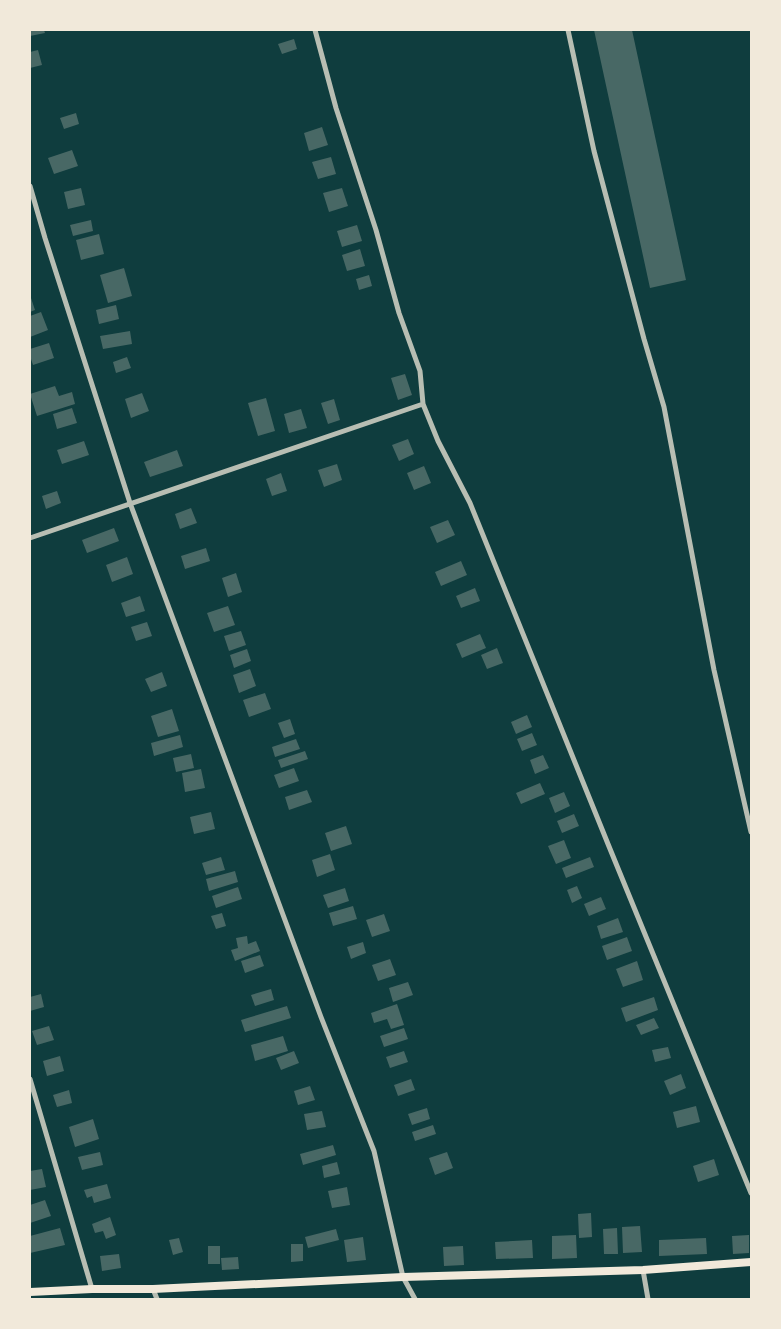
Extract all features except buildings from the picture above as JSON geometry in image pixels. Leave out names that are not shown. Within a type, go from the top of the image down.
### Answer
[{"type":"main road","points":[[30,1292],[643,1270],[751,1262]]},
{"type":"street","points":[[314,30],[336,108],[376,230],[399,313],[420,371],[423,404],[438,442],[470,503],[751,1193]]},
{"type":"street","points":[[568,30],[594,151],[664,407],[714,670],[751,832]]},
{"type":"street","points":[[30,186],[130,503],[321,1017],[374,1151],[403,1278],[415,1299]]},
{"type":"street","points":[[30,538],[423,404]]},
{"type":"street","points":[[30,1079],[92,1289]]},
{"type":"street","points":[[643,1270],[648,1299]]},
{"type":"street","points":[[153,1289],[157,1299]]}]
